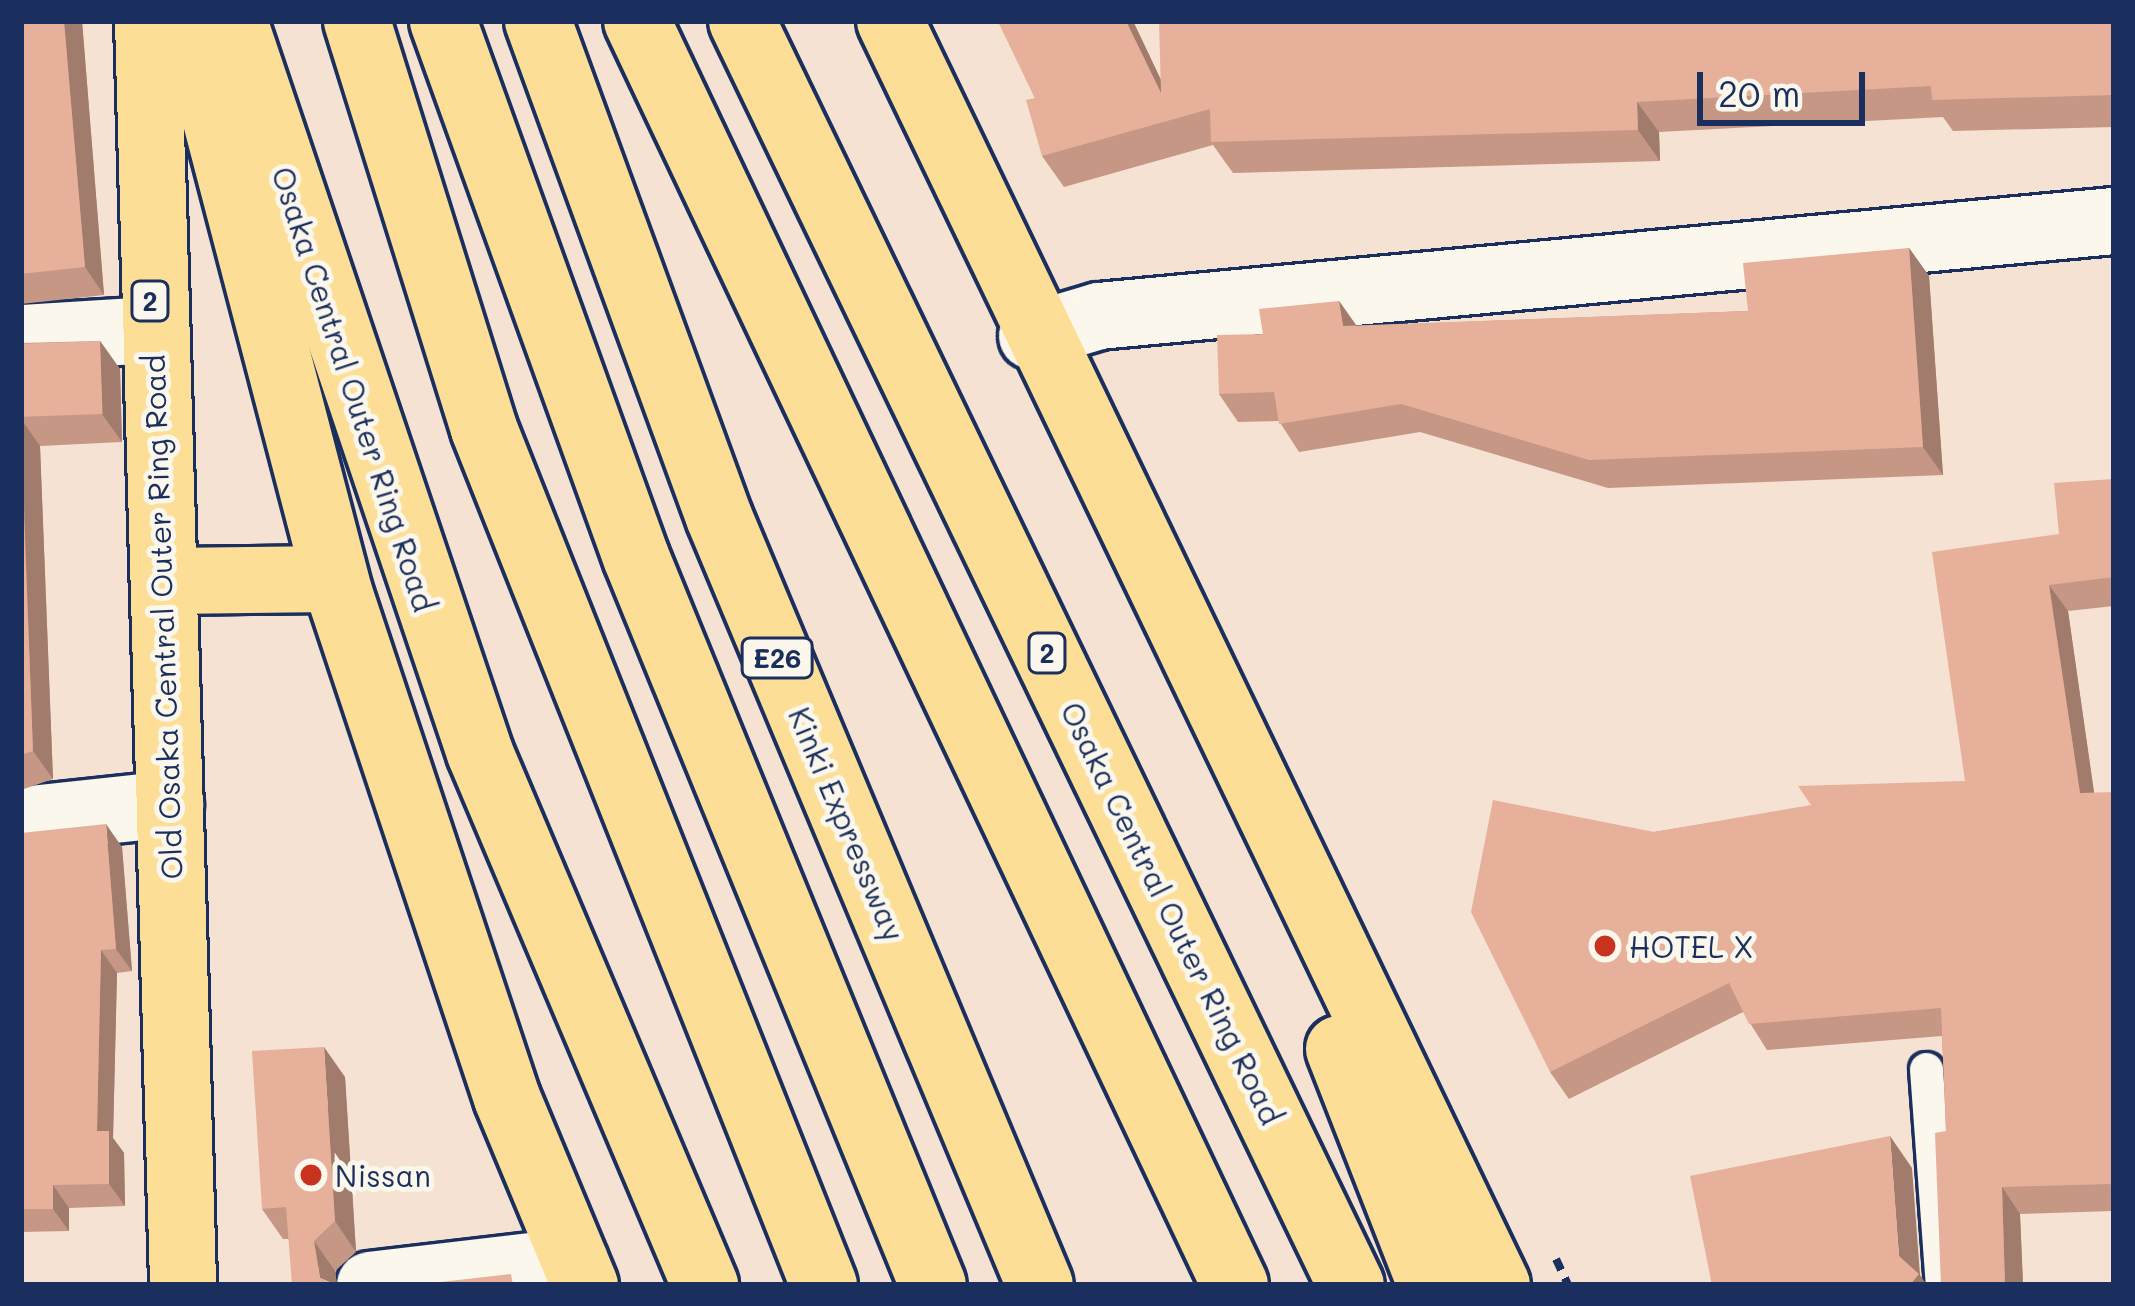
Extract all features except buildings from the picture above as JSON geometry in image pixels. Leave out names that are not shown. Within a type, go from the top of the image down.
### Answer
[{"type":"main road","name":"Old Osaka Central Outer Ring Road","points":[[148,21],[151,330],[164,581],[183,1285]]},
{"type":"main road","points":[[206,21],[202,67],[335,579],[507,1098],[580,1273]]},
{"type":"main road","name":"Osaka Central Outer Ring Road","points":[[234,21],[480,753],[705,1285]]},
{"type":"main road","points":[[357,21],[484,429],[824,1285]]},
{"type":"main road","points":[[443,21],[636,557],[933,1285]]},
{"type":"main road","name":"Kinki Expressway","points":[[538,21],[718,517],[1040,1285]]},
{"type":"main road","points":[[638,21],[1235,1285]]},
{"type":"main road","name":"Osaka Central Outer Ring Road","points":[[742,21],[1351,1285]]},
{"type":"main road","points":[[890,21],[1032,336],[1215,701],[1497,1285]]},
{"type":"main road","points":[[164,581],[335,579]]},
{"type":"main road","points":[[1215,701],[1431,1285]]},
{"type":"street","points":[[1032,336],[1099,316],[2114,221]]},
{"type":"street","points":[[21,338],[151,330]]},
{"type":"street","points":[[21,820],[170,804]]},
{"type":"street","points":[[370,1285],[580,1273]]},
{"type":"lane","points":[[1926,1069],[1942,1285]]},
{"type":"place","name":"HOTEL X","points":[[1605,946]]},
{"type":"place","name":"Nissan","points":[[311,1175]]}]
